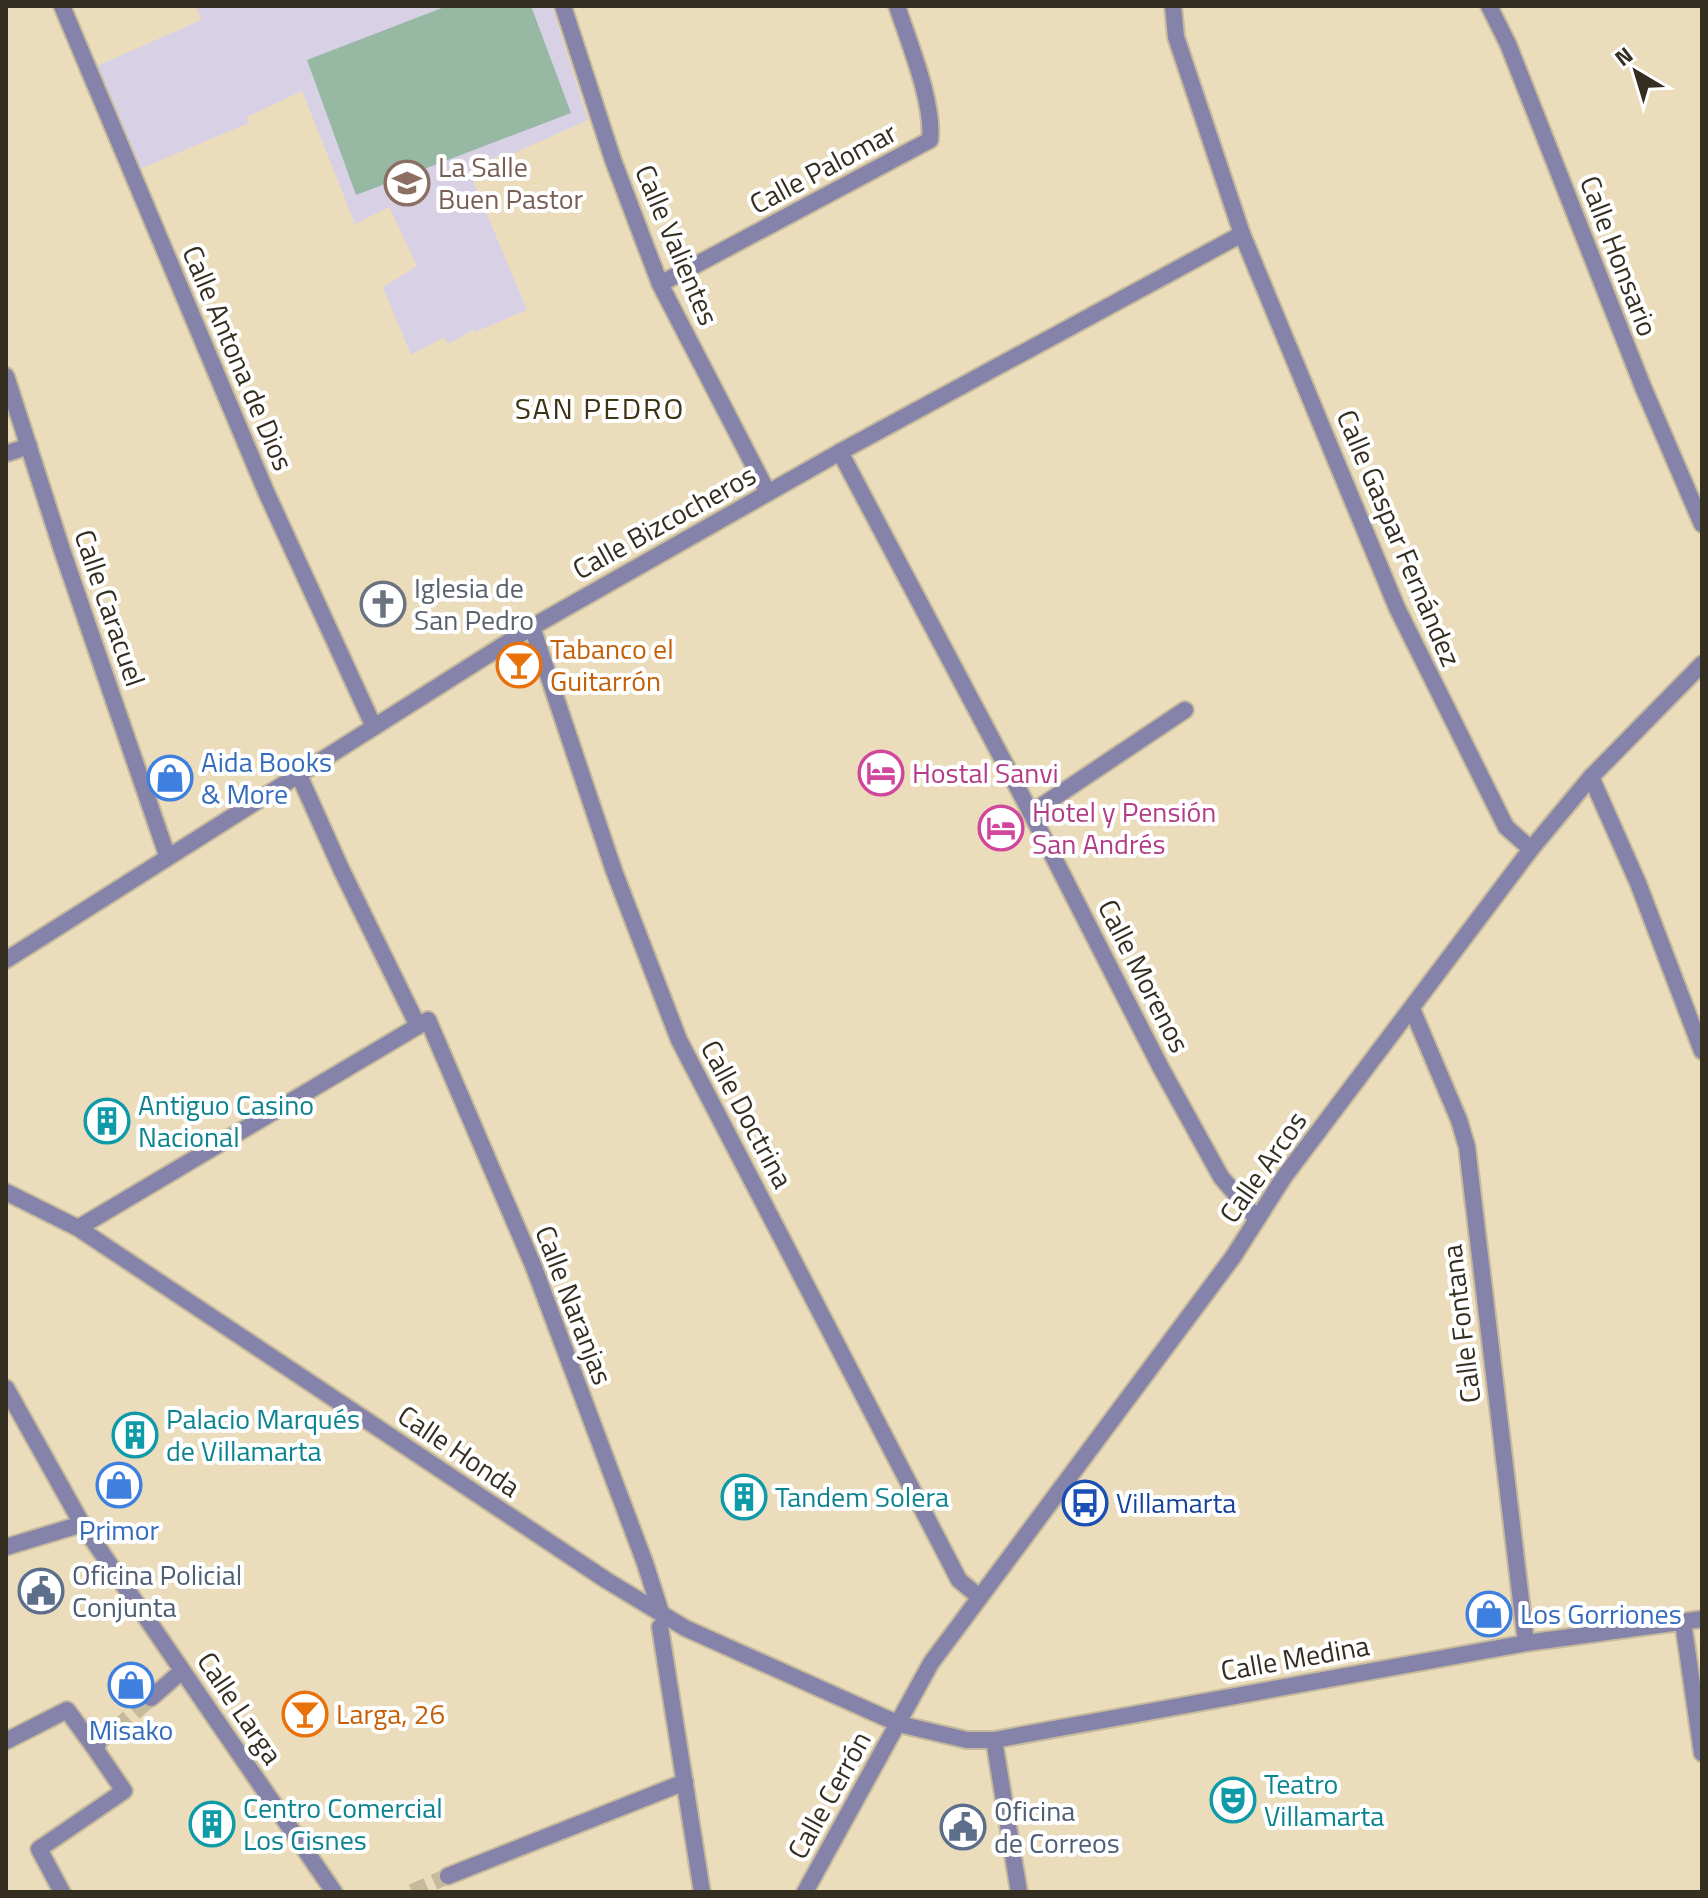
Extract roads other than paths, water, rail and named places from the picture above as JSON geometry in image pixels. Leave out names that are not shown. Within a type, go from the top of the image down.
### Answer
[{"type":"street","name":"Calle Antona de Dios","points":[[62,6],[267,494],[374,727]]},
{"type":"street","name":"Calle Valientes","points":[[563,6],[613,160],[660,284],[768,493]]},
{"type":"street","name":"Calle Palomar","points":[[660,284],[930,140],[932,125],[897,6]]},
{"type":"street","name":"Calle Honsario","points":[[1489,6],[1508,44],[1643,387],[1702,524]]},
{"type":"street","name":"Calle Gaspar Fernández","points":[[1175,7],[1176,37],[1242,234],[1404,621],[1506,827],[1531,849]]},
{"type":"street","name":"Calle Bizcocheros","points":[[6,960],[167,855],[532,627],[840,452],[1242,234]]},
{"type":"street","name":"Calle Caracuel","points":[[6,376],[167,855]]},
{"type":"street","points":[[8,453],[29,446]]},
{"type":"street","name":"Calle Morenos","points":[[840,452],[1031,813],[1161,1068],[1221,1177],[1257,1219]]},
{"type":"street","name":"Calle Doctrina","points":[[532,627],[614,871],[679,1040],[959,1580],[978,1596]]},
{"type":"street","name":"Calle Arcos","points":[[899,1724],[931,1663],[978,1596],[1085,1458],[1233,1257],[1284,1177],[1531,849],[1591,777],[1702,664]]},
{"type":"street","points":[[1031,813],[1185,710]]},
{"type":"street","name":"Calle Naranjas","points":[[298,773],[342,871],[423,1023],[533,1265],[645,1563],[660,1620],[702,1892]]},
{"type":"street","points":[[1591,777],[1638,883],[1702,1051]]},
{"type":"street","name":"Calle Fontana","points":[[1412,1009],[1459,1120],[1467,1147],[1526,1643]]},
{"type":"street","points":[[78,1228],[423,1023]]},
{"type":"street","name":"Calle Honda","points":[[6,1192],[78,1228],[606,1580],[660,1620],[685,1628],[899,1724]]},
{"type":"street","name":"Calle Larga","points":[[6,1388],[82,1524],[334,1892]]},
{"type":"street","points":[[6,1547],[82,1524]]},
{"type":"street","name":"Calle Medina","points":[[899,1724],[967,1740],[994,1740],[1526,1643],[1702,1619]]},
{"type":"street","points":[[1683,1622],[1702,1753]]},
{"type":"street","points":[[151,1698],[182,1671]]},
{"type":"street","points":[[6,1741],[67,1710],[96,1745],[124,1791],[39,1849],[62,1892]]},
{"type":"street","name":"Calle Cerrón","points":[[805,1892],[899,1724]]},
{"type":"street","points":[[994,1740],[1019,1892]]},
{"type":"street","points":[[448,1876],[685,1782]]},
{"type":"tunnel","points":[[98,1744],[151,1698]]},
{"type":"tunnel","points":[[412,1892],[448,1876]]},
{"type":"place","name":"La Salle Buen Pastor","points":[[407,183]]},
{"type":"place","name":"Iglesia de San Pedro","points":[[383,604]]},
{"type":"place","name":"Tabanco el Guitarrón","points":[[519,665]]},
{"type":"place","name":"Hostal Sanvi","points":[[881,773]]},
{"type":"place","name":"Aida Books & More","points":[[170,778]]},
{"type":"place","name":"Hotel y Pensión San Andrés","points":[[1001,828]]},
{"type":"place","name":"Antiguo Casino Nacional","points":[[107,1121]]},
{"type":"place","name":"Palacio Marqués de Villamarta","points":[[135,1435]]},
{"type":"place","name":"Primor","points":[[119,1485]]},
{"type":"place","name":"Tandem Solera","points":[[744,1497]]},
{"type":"place","name":"Villamarta","points":[[1085,1503]]},
{"type":"place","name":"Oficina Policial Conjunta","points":[[41,1591]]},
{"type":"place","name":"Los Gorriones","points":[[1489,1614]]},
{"type":"place","name":"Misako","points":[[131,1685]]},
{"type":"place","name":"Larga, 26","points":[[305,1714]]},
{"type":"place","name":"Teatro Villamarta","points":[[1233,1800]]},
{"type":"place","name":"Centro Comercial Los Cisnes","points":[[212,1824]]},
{"type":"place","name":"Oficina de Correos","points":[[963,1827]]},
{"type":"district","name":"SAN PEDRO","points":[[600,409]]}]
